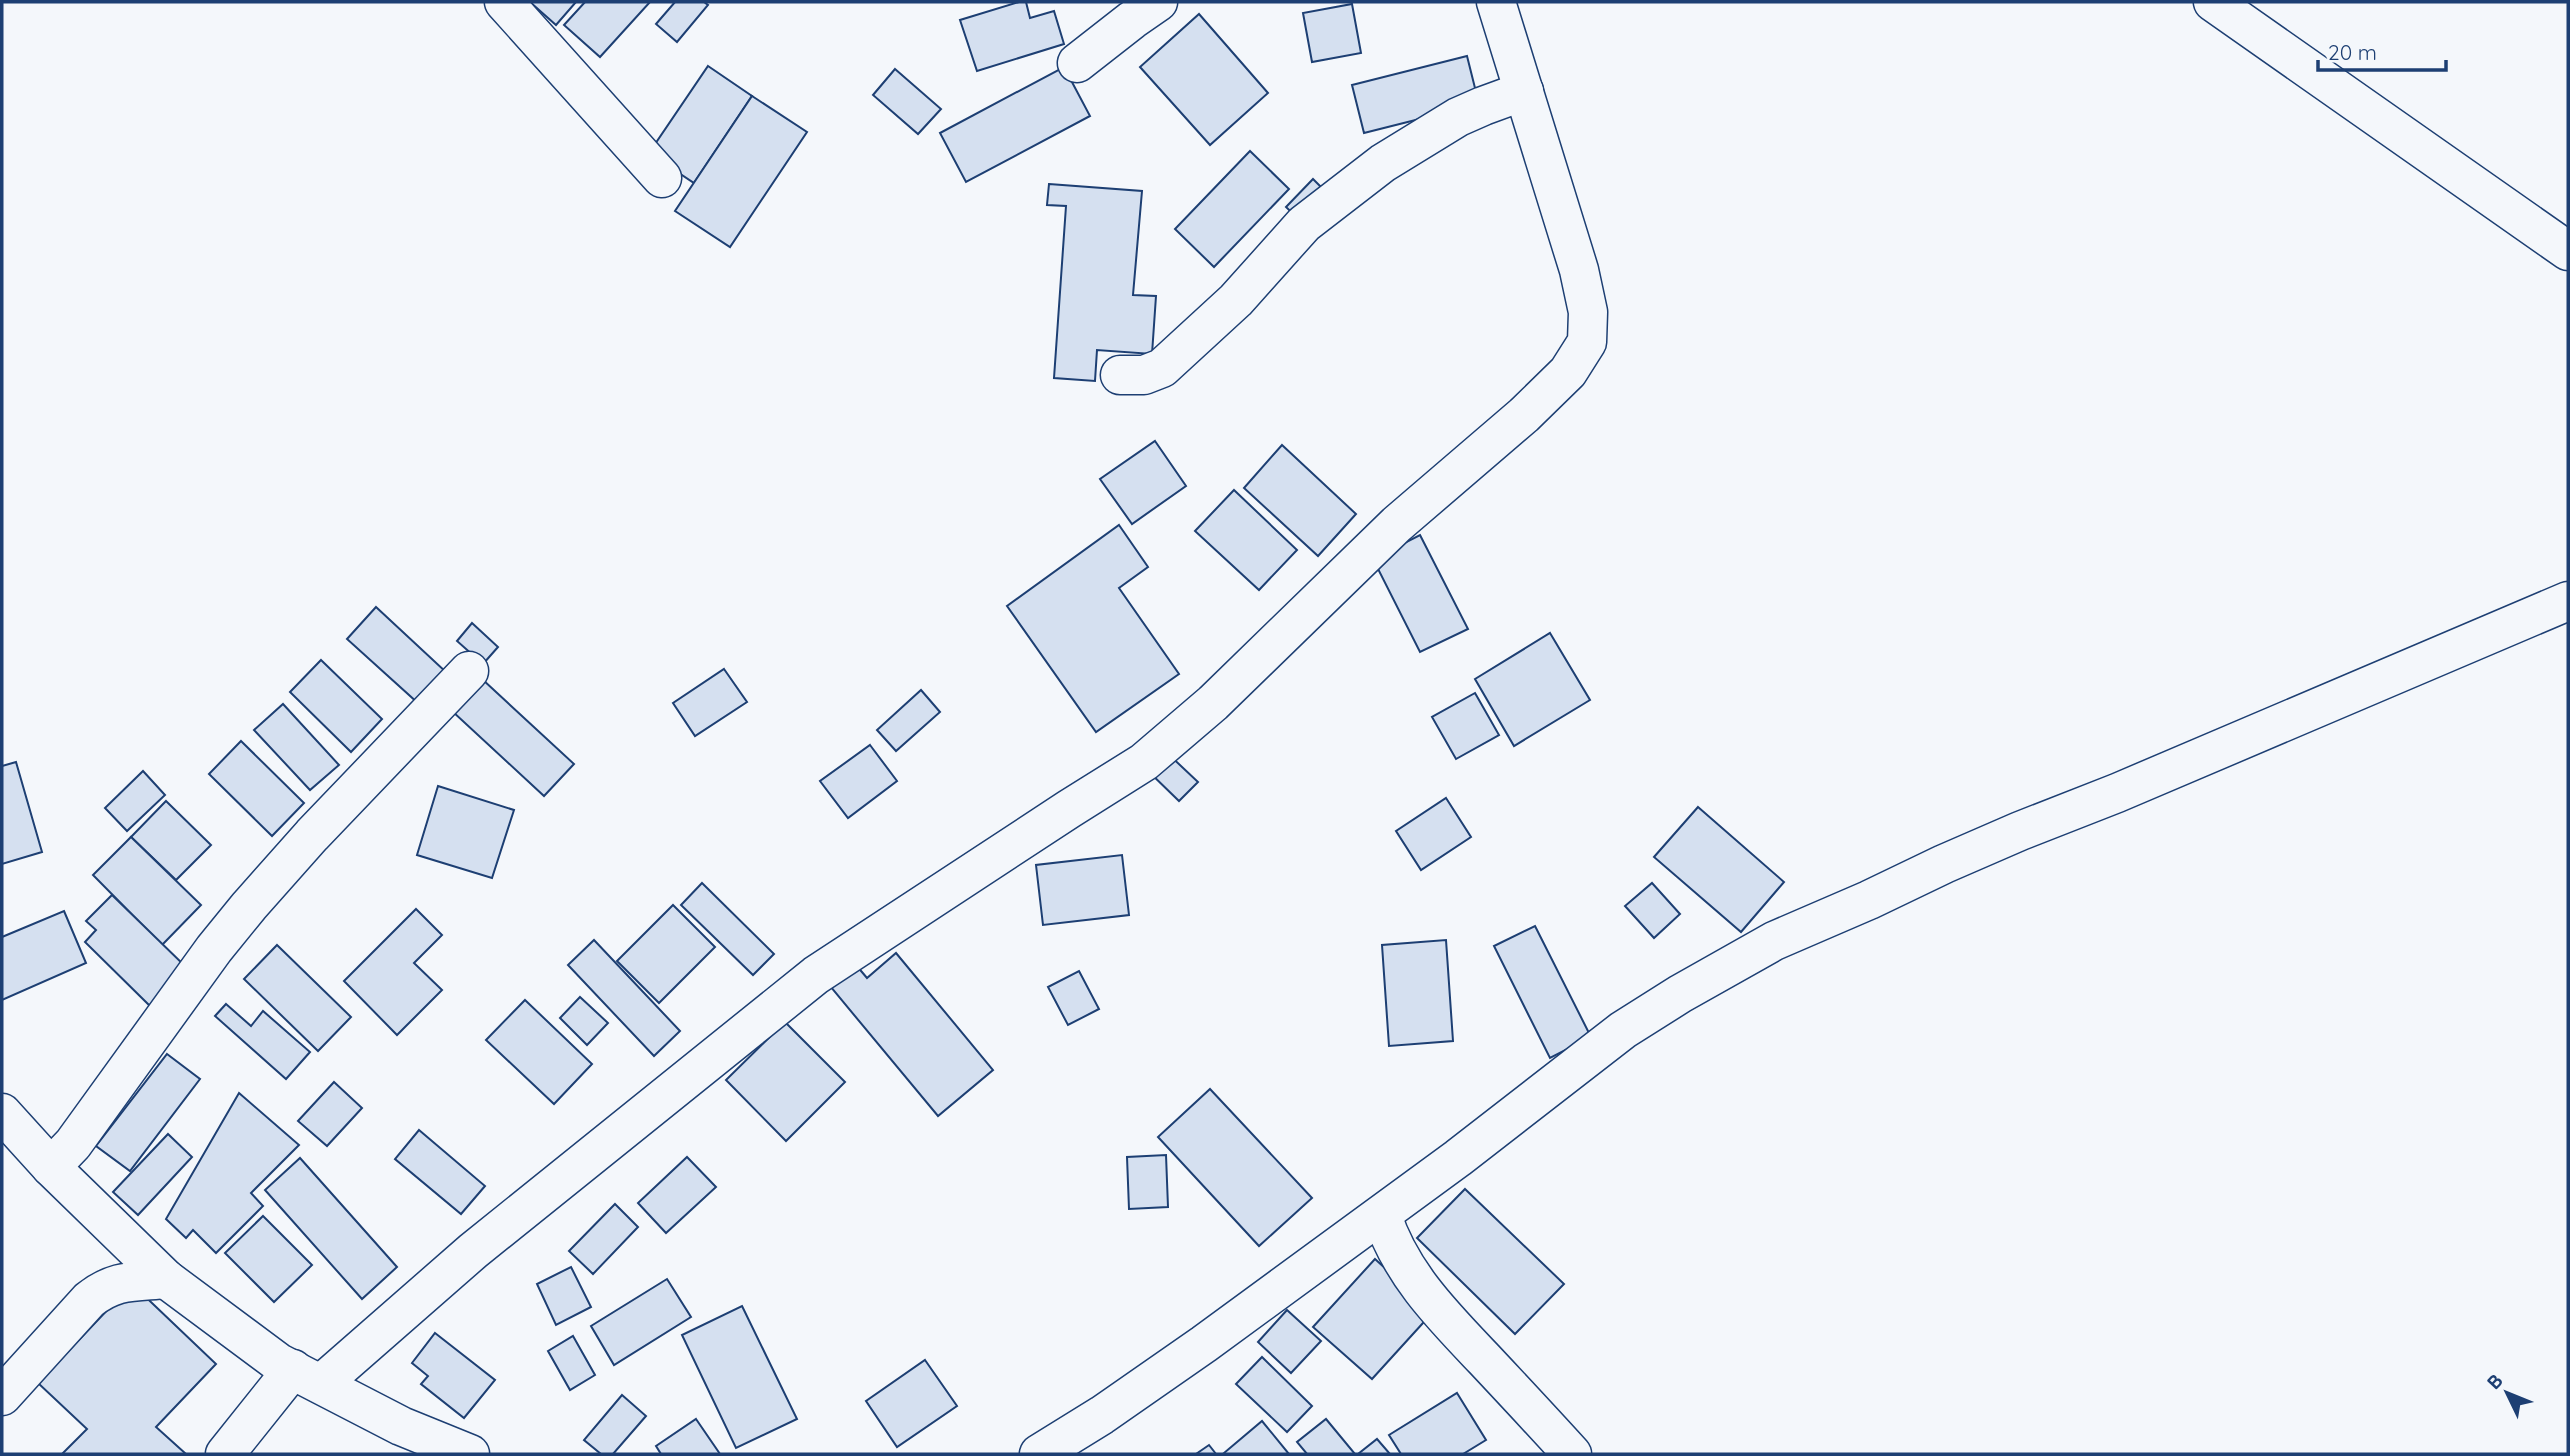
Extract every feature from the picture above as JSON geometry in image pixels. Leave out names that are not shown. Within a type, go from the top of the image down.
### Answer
[{"type":"street","points":[[504,2],[662,178]]},
{"type":"street","points":[[1077,63],[1158,2]]},
{"type":"street","points":[[225,1454],[307,1377],[473,1251],[816,975],[1144,762],[1213,703],[1397,524],[1524,415],[1568,372],[1587,342],[1588,312],[1579,270],[1496,2]]},
{"type":"street","points":[[2213,2],[2568,251]]},
{"type":"street","points":[[1120,375],[1144,375],[1162,368],[1236,300],[1304,224],[1383,163],[1458,117],[1524,91]]},
{"type":"street","points":[[1039,1454],[1102,1415],[1204,1344],[1382,1215],[1623,1030],[1774,941],[1982,848],[2568,601]]},
{"type":"street","points":[[51,1167],[73,1144],[214,949],[249,906],[312,835],[469,671]]},
{"type":"street","points":[[2,1113],[51,1167],[166,1279],[279,1363],[401,1426],[470,1454]]},
{"type":"street","points":[[1382,1215],[1390,1241],[1422,1289],[1449,1322],[1572,1454]]},
{"type":"street","points":[[2,1396],[89,1300],[105,1287],[131,1281],[166,1279]]},
{"type":"building","points":[[530,2],[576,2],[556,25]]},
{"type":"building","points":[[585,2],[650,2],[600,57],[564,25]]},
{"type":"building","points":[[675,2],[704,2],[708,5],[677,42],[656,24]]},
{"type":"building","points":[[1026,2],[1030,18],[1054,11],[1064,44],[977,71],[960,20]]},
{"type":"building","points":[[1352,4],[1361,53],[1312,62],[1303,13]]},
{"type":"building","points":[[1199,14],[1268,93],[1210,145],[1140,67]]},
{"type":"building","points":[[1467,56],[1479,104],[1364,133],[1352,85]]},
{"type":"building","points":[[708,66],[752,96],[694,183],[649,153]]},
{"type":"building","points":[[1064,67],[1090,116],[966,182],[940,133]]},
{"type":"building","points":[[895,69],[941,109],[918,134],[873,95]]},
{"type":"building","points":[[752,96],[807,132],[730,247],[675,211]]},
{"type":"building","points":[[1250,151],[1289,189],[1214,267],[1175,229]]},
{"type":"building","points":[[1313,179],[1334,200],[1307,227],[1286,207]]},
{"type":"building","points":[[1049,184],[1142,191],[1133,295],[1156,296],[1152,354],[1097,350],[1095,381],[1054,378],[1066,206],[1047,205]]},
{"type":"building","points":[[1155,441],[1186,486],[1132,524],[1100,479]]},
{"type":"building","points":[[1282,445],[1356,514],[1318,556],[1244,488]]},
{"type":"building","points":[[1234,490],[1297,550],[1259,590],[1195,531]]},
{"type":"building","points":[[1119,525],[1148,567],[1119,588],[1179,674],[1096,732],[1007,606]]},
{"type":"building","points":[[1420,535],[1468,629],[1420,652],[1373,559]]},
{"type":"building","points":[[376,607],[447,673],[419,704],[347,639]]},
{"type":"building","points":[[472,623],[498,647],[483,664],[457,641]]},
{"type":"building","points":[[1550,633],[1590,700],[1514,746],[1475,679]]},
{"type":"building","points":[[321,660],[382,719],[351,752],[290,692]]},
{"type":"building","points":[[724,669],[747,702],[695,736],[673,703]]},
{"type":"building","points":[[482,679],[574,764],[544,796],[452,711]]},
{"type":"building","points":[[921,690],[940,712],[896,751],[877,730]]},
{"type":"building","points":[[1475,693],[1499,735],[1456,759],[1432,717]]},
{"type":"building","points":[[283,704],[339,765],[310,790],[254,730]]},
{"type":"building","points":[[241,741],[304,803],[272,836],[209,774]]},
{"type":"building","points":[[870,745],[897,781],[848,818],[820,781]]},
{"type":"building","points":[[1164,750],[1198,782],[1179,801],[1146,769]]},
{"type":"building","points":[[16,762],[42,852],[2,864],[2,766]]},
{"type":"building","points":[[143,771],[165,795],[127,831],[105,808]]},
{"type":"building","points":[[438,786],[514,810],[492,878],[417,855]]},
{"type":"building","points":[[1446,798],[1471,837],[1421,870],[1396,831]]},
{"type":"building","points":[[166,801],[211,845],[176,880],[131,837]]},
{"type":"building","points":[[1698,807],[1784,882],[1741,932],[1654,857]]},
{"type":"building","points":[[131,837],[201,905],[162,945],[93,875]]},
{"type":"building","points":[[1122,855],[1129,915],[1043,925],[1036,865]]},
{"type":"building","points":[[702,883],[774,954],[753,975],[681,905]]},
{"type":"building","points":[[1652,883],[1680,914],[1654,938],[1625,906]]},
{"type":"building","points":[[112,895],[187,968],[150,1006],[85,942],[96,930],[86,921]]},
{"type":"building","points":[[673,905],[715,947],[659,1003],[617,961]]},
{"type":"building","points":[[416,909],[442,935],[414,963],[442,990],[397,1035],[344,981]]},
{"type":"building","points":[[64,911],[86,963],[2,1000],[2,937]]},
{"type":"building","points":[[1535,926],[1591,1037],[1550,1058],[1494,946]]},
{"type":"building","points":[[594,940],[680,1031],[654,1056],[568,965]]},
{"type":"building","points":[[1446,940],[1453,1041],[1389,1046],[1382,945]]},
{"type":"building","points":[[277,945],[351,1017],[318,1051],[244,979]]},
{"type":"building","points":[[896,953],[993,1070],[938,1116],[830,986],[856,965],[867,978]]},
{"type":"building","points":[[1079,971],[1099,1009],[1068,1025],[1048,987]]},
{"type":"building","points":[[580,997],[608,1023],[587,1045],[560,1018]]},
{"type":"building","points":[[525,1000],[592,1064],[554,1104],[486,1040]]},
{"type":"building","points":[[226,1004],[251,1026],[263,1011],[310,1052],[286,1079],[215,1016]]},
{"type":"building","points":[[785,1022],[845,1082],[786,1141],[726,1080]]},
{"type":"building","points":[[167,1054],[200,1079],[130,1171],[96,1146]]},
{"type":"building","points":[[334,1082],[362,1108],[327,1146],[298,1121]]},
{"type":"building","points":[[1210,1089],[1312,1198],[1259,1246],[1158,1137]]},
{"type":"building","points":[[239,1093],[299,1145],[251,1193],[263,1206],[216,1253],[193,1230],[186,1238],[166,1219]]},
{"type":"building","points":[[419,1130],[485,1186],[461,1214],[395,1159]]},
{"type":"building","points":[[168,1134],[192,1157],[138,1215],[113,1192]]},
{"type":"building","points":[[1166,1155],[1168,1207],[1129,1209],[1127,1157]]},
{"type":"building","points":[[687,1157],[716,1187],[666,1233],[638,1203]]},
{"type":"building","points":[[300,1158],[397,1267],[362,1299],[265,1190]]},
{"type":"building","points":[[1465,1189],[1564,1284],[1515,1334],[1417,1238]]},
{"type":"building","points":[[615,1204],[638,1227],[593,1274],[569,1251]]},
{"type":"building","points":[[263,1216],[312,1265],[274,1302],[225,1253]]},
{"type":"building","points":[[1375,1259],[1433,1312],[1372,1379],[1313,1327]]},
{"type":"building","points":[[571,1267],[591,1307],[556,1325],[537,1284]]},
{"type":"building","points":[[667,1279],[691,1317],[614,1365],[591,1326]]},
{"type":"building","points":[[132,1284],[216,1364],[156,1427],[186,1454],[62,1454],[87,1429],[38,1383]]},
{"type":"building","points":[[742,1306],[797,1419],[736,1448],[682,1335]]},
{"type":"building","points":[[1287,1310],[1321,1341],[1291,1373],[1258,1342]]},
{"type":"building","points":[[435,1333],[495,1380],[464,1418],[421,1384],[428,1376],[412,1363]]},
{"type":"building","points":[[573,1336],[595,1375],[570,1390],[548,1351]]},
{"type":"building","points":[[1262,1357],[1312,1406],[1287,1432],[1236,1384]]},
{"type":"building","points":[[925,1360],[957,1406],[897,1447],[866,1401]]},
{"type":"building","points":[[1457,1393],[1486,1440],[1463,1454],[1401,1454],[1389,1435]]},
{"type":"building","points":[[622,1395],[646,1416],[613,1454],[601,1454],[584,1440]]},
{"type":"building","points":[[696,1419],[720,1454],[661,1454],[656,1446]]},
{"type":"building","points":[[1326,1419],[1355,1454],[1307,1454],[1297,1442]]},
{"type":"building","points":[[1262,1421],[1289,1454],[1224,1453]]},
{"type":"building","points":[[1377,1439],[1390,1454],[1358,1454]]},
{"type":"building","points":[[1209,1445],[1216,1454],[1196,1454]]}]
